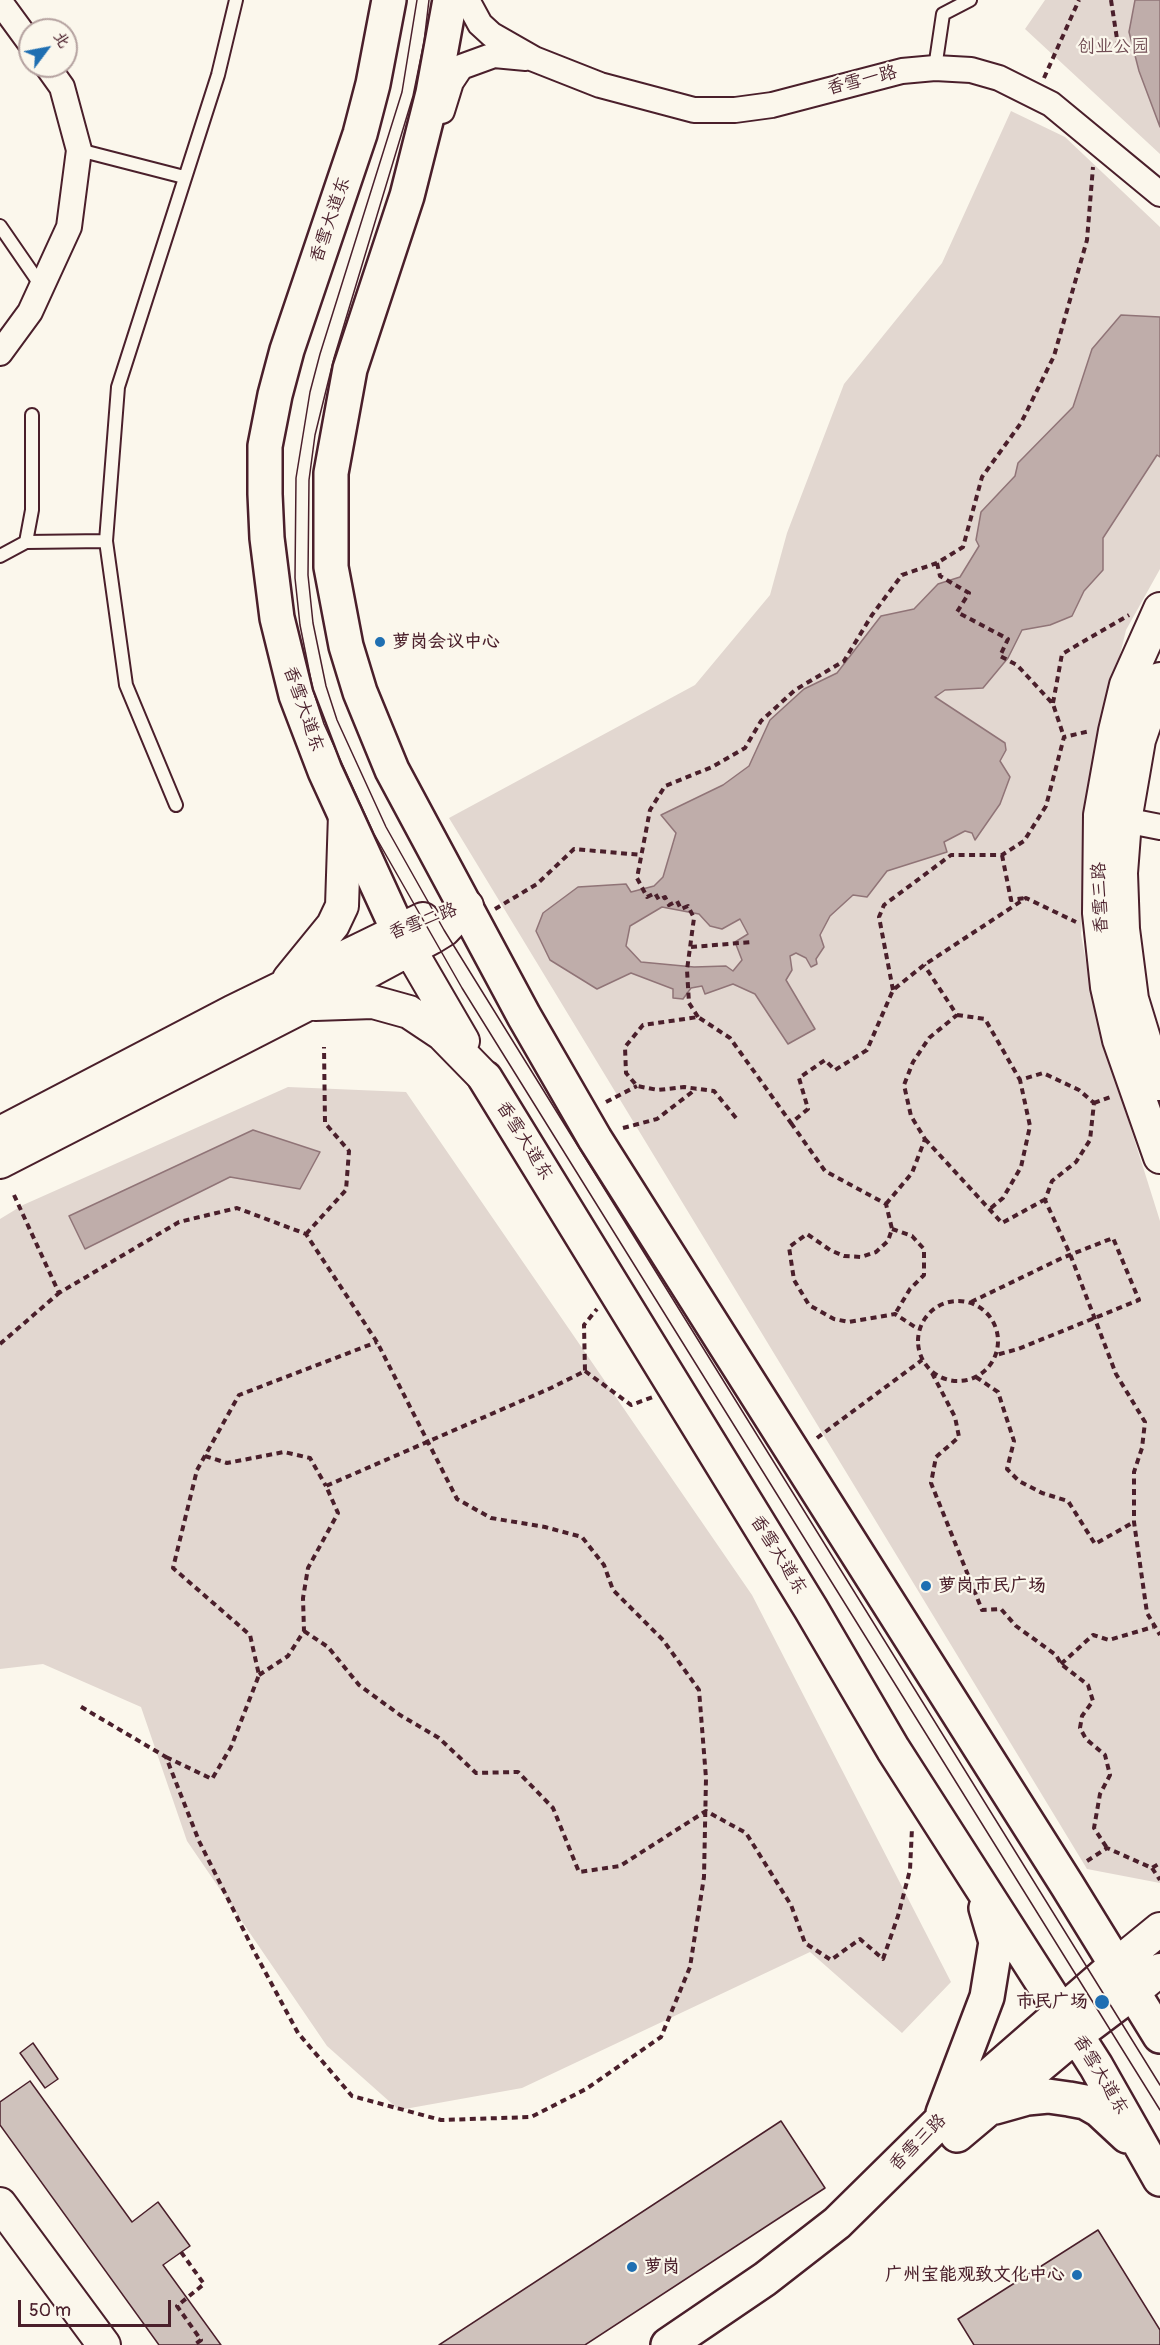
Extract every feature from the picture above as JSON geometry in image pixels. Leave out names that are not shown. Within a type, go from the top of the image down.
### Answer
[{"type":"main road","name":"香雪大道东","points":[[389,0],[362,124],[286,350],[265,446],[267,538],[277,618],[285,658],[310,733],[403,940]]},
{"type":"main road","points":[[450,0],[433,93],[407,196],[350,369],[331,473],[331,567],[346,646],[376,736],[392,770],[481,907],[524,1016],[595,1139],[1160,2036]]},
{"type":"main road","name":"香雪大道东","points":[[485,1078],[799,1589],[893,1749],[1119,2104],[1160,2178]]},
{"type":"main road","points":[[940,2120],[981,2016],[994,1961],[996,1942],[988,1913],[965,1863]]},
{"type":"main road","name":"香雪三路","points":[[709,2345],[766,2306],[842,2247],[897,2197],[933,2157],[985,2110],[1069,2024],[1116,1965]]},
{"type":"main road","name":"香雪三路","points":[[668,2345],[765,2279],[837,2223],[940,2120],[1069,2024],[1133,1992]]},
{"type":"main road","points":[[985,2110],[1027,2098],[1048,2096],[1085,2102],[1119,2127],[1160,2178]]},
{"type":"street","points":[[467,0],[472,13],[492,35],[534,59]]},
{"type":"street","points":[[0,2],[18,27]]},
{"type":"street","points":[[407,196],[425,167],[451,82],[461,67],[494,55],[534,59]]},
{"type":"street","name":"香雪一路","points":[[534,59],[600,85],[694,110],[735,110],[772,105],[902,71],[935,68],[971,70],[999,78],[1052,104],[1160,194]]},
{"type":"street","points":[[0,353],[30,312],[69,228],[79,150],[62,87],[56,78]]},
{"type":"street","name":"香雪三路","points":[[1147,619],[1126,685],[1115,731],[1113,818],[1099,912],[1107,987],[1119,1040],[1160,1157]]},
{"type":"street","name":"香雪三路","points":[[1160,679],[1113,818],[1121,873],[1127,964],[1137,1019],[1160,1090]]},
{"type":"street","points":[[281,988],[327,932],[342,906],[345,814]]},
{"type":"street","points":[[1113,818],[1160,827]]},
{"type":"street","name":"香雪二路","points":[[0,1162],[308,1004],[403,940],[434,915],[481,907]]},
{"type":"street","name":"香雪二路","points":[[0,1133],[281,988],[403,940]]},
{"type":"street","name":"香雪大道东","points":[[403,940],[485,1078]]},
{"type":"street","points":[[308,1004],[373,1002],[409,1012],[442,1034],[485,1078]]},
{"type":"street","name":"香雪三路","points":[[1116,1965],[1160,1929]]},
{"type":"street","name":"香雪三路","points":[[1133,1992],[1160,1970]]},
{"type":"street","points":[[0,2204],[104,2345]]},
{"type":"lane","points":[[176,806],[126,685],[106,541],[118,387],[218,75],[236,0]]},
{"type":"lane","points":[[935,68],[943,14],[970,0]]},
{"type":"lane","points":[[79,150],[184,177]]},
{"type":"lane","points":[[0,226],[42,287]]},
{"type":"lane","points":[[26,542],[32,510],[33,415]]},
{"type":"lane","points":[[0,556],[26,542],[106,541]]},
{"type":"path","points":[[1036,95],[1079,0]]},
{"type":"path","points":[[1111,0],[1119,52]]},
{"type":"path","points":[[918,1329],[895,1314],[849,1322],[834,1319],[809,1305],[794,1280],[789,1247],[807,1234],[830,1250],[844,1256],[861,1257],[876,1252],[888,1241],[892,1228],[886,1204],[825,1172],[730,1038],[698,1017],[689,1003],[687,970],[694,918],[688,906],[681,909],[677,901],[669,905],[665,897],[659,900],[655,893],[647,897],[637,878],[650,810],[665,786],[712,766],[745,748],[761,722],[795,690],[844,662],[872,615],[902,575],[937,563],[963,547],[982,477],[1021,423],[1054,356],[1087,240],[1096,139]]},
{"type":"path","points":[[893,990],[879,917],[884,905],[951,855],[1002,855],[1024,841],[1046,806],[1064,738],[1053,704],[1017,665],[1000,656],[1008,639],[957,612],[969,593],[940,576],[937,563]]},
{"type":"path","points":[[1053,704],[1062,654],[1147,619]]},
{"type":"path","points":[[1064,738],[1097,729]]},
{"type":"path","points":[[481,907],[537,884],[574,849],[642,855]]},
{"type":"path","points":[[1002,855],[1011,900],[1026,898],[1077,922]]},
{"type":"path","points":[[790,1123],[808,1109],[799,1078],[825,1060],[835,1070],[867,1050],[893,990],[924,965],[1026,898]]},
{"type":"path","points":[[690,947],[752,942]]},
{"type":"path","points":[[924,965],[957,1015]]},
{"type":"path","points":[[991,1208],[1003,1198],[1021,1167],[1030,1126],[1020,1080],[985,1019],[957,1015],[928,1038],[913,1062],[904,1086],[911,1116],[925,1139],[1002,1222],[1045,1200],[1052,1181],[1076,1162],[1090,1140],[1094,1103]]},
{"type":"path","points":[[698,1017],[643,1025],[625,1047],[626,1074],[637,1086],[658,1090],[714,1091],[736,1118]]},
{"type":"path","points":[[306,1234],[346,1190],[349,1151],[325,1123],[324,1047]]},
{"type":"path","points":[[1020,1080],[1043,1073],[1078,1090],[1094,1103]]},
{"type":"path","points":[[606,1102],[637,1086]]},
{"type":"path","points":[[623,1128],[657,1119],[696,1089]]},
{"type":"path","points":[[1094,1103],[1124,1092]]},
{"type":"path","points":[[886,1204],[912,1173],[925,1139]]},
{"type":"path","points":[[14,1195],[59,1293]]},
{"type":"path","points":[[1045,1200],[1070,1254],[1116,1374],[1145,1422],[1142,1448],[1134,1472],[1134,1522],[1143,1595],[1153,1627],[1160,1635]]},
{"type":"path","points":[[0,1344],[59,1293],[179,1222],[237,1208],[306,1234],[376,1342],[457,1499],[491,1518],[545,1527],[582,1537],[604,1565],[613,1590],[663,1640],[699,1690],[706,1778],[704,1878],[690,1967],[661,2037],[586,2089],[531,2117],[441,2120],[352,2096],[298,2033],[199,1841],[166,1757]]},
{"type":"path","points":[[892,1228],[912,1236],[924,1249],[924,1275],[910,1289],[895,1314]]},
{"type":"path","points":[[971,1302],[1070,1254],[1113,1238],[1139,1300],[1096,1319],[996,1354]]},
{"type":"path","points":[[932,1373],[946,1380],[962,1382],[976,1377],[988,1368],[996,1354],[999,1339],[995,1324],[985,1311],[971,1302],[954,1300],[938,1304],[926,1315],[918,1329],[917,1345],[922,1360],[932,1373],[955,1417],[959,1437],[936,1457],[931,1484],[982,1610],[1001,1609],[1016,1626],[1056,1655],[1061,1664],[1088,1685],[1093,1701],[1082,1716],[1080,1728],[1086,1739],[1105,1755],[1110,1775],[1100,1794],[1094,1828],[1107,1848],[1152,1868],[1160,1880]]},
{"type":"path","points":[[585,1371],[584,1325],[600,1306]]},
{"type":"path","points":[[78,1705],[166,1757],[212,1779],[231,1747],[259,1675],[250,1635],[173,1568],[196,1470],[238,1395],[376,1342]]},
{"type":"path","points":[[817,1438],[922,1360]]},
{"type":"path","points":[[585,1371],[631,1405],[655,1396]]},
{"type":"path","points":[[326,1486],[585,1371]]},
{"type":"path","points":[[976,1377],[998,1392],[1014,1441],[1007,1468],[1019,1481],[1042,1493],[1068,1501],[1095,1544],[1134,1522]]},
{"type":"path","points":[[204,1456],[227,1462],[284,1452],[310,1458],[338,1513],[308,1568],[303,1598],[304,1632],[288,1656],[259,1675]]},
{"type":"path","points":[[1061,1664],[1093,1635],[1109,1640],[1153,1627]]},
{"type":"path","points":[[304,1632],[328,1647],[359,1685],[400,1715],[439,1738],[476,1773],[518,1772],[553,1808],[579,1872],[620,1866],[706,1811]]},
{"type":"path","points":[[706,1811],[746,1833],[791,1905],[805,1943],[831,1960],[860,1939],[883,1959],[898,1916],[910,1870],[913,1819]]},
{"type":"path","points":[[1087,1861],[1107,1848]]},
{"type":"path","points":[[1152,1868],[1160,1863]]},
{"type":"path","points":[[181,2252],[204,2284],[177,2306],[201,2340],[194,2345]]},
{"type":"green space","name":"创业公园","points":[[1045,0],[1160,0],[1160,154],[1025,29]]},
{"type":"green space","points":[[1011,111],[1065,137],[1160,227],[1160,569],[1126,630],[1098,746],[1086,847],[1081,934],[1096,1018],[1160,1221],[1160,1883],[1087,1869],[449,818],[695,685],[770,595],[787,533],[844,384],[942,263]]},
{"type":"green space","points":[[288,1087],[406,1092],[752,1595],[951,1982],[902,2033],[810,1952],[522,2088],[399,2110],[327,2046],[187,1841],[141,1707],[43,1664],[0,1669],[0,1219],[23,1205]]},
{"type":"shaded area","points":[[1135,0],[1160,0],[1160,127],[1139,71],[1129,32]]},
{"type":"shaded area","points":[[1121,315],[1160,317],[1160,457],[1157,455],[1103,538],[1103,570],[1084,591],[1072,616],[1050,625],[1022,630],[1008,658],[983,688],[945,690],[935,697],[1005,743],[1006,750],[1000,761],[1010,777],[1000,804],[975,840],[972,833],[965,831],[944,842],[947,852],[887,871],[867,897],[853,895],[830,916],[820,935],[824,947],[816,959],[817,964],[811,967],[806,958],[796,953],[790,956],[792,970],[786,980],[815,1029],[788,1044],[755,994],[733,984],[705,994],[702,986],[691,988],[683,999],[673,998],[673,989],[631,973],[597,989],[550,960],[536,931],[543,913],[578,887],[626,884],[631,892],[654,886],[663,877],[676,833],[661,815],[723,785],[749,766],[770,720],[804,689],[837,673],[881,616],[914,609],[938,584],[960,577],[979,546],[976,540],[981,512],[1015,476],[1018,463],[1073,407],[1092,349]],"holes":[[[662,907],[699,914],[710,926],[722,929],[740,919],[748,934],[735,942],[742,960],[733,971],[726,966],[694,967],[641,962],[626,946],[630,926]]]},
{"type":"shaded area","points":[[253,1130],[320,1152],[300,1189],[230,1177],[85,1249],[69,1216]]},
{"type":"building","points":[[33,2043],[58,2079],[45,2088],[20,2053]]},
{"type":"building","points":[[30,2081],[132,2222],[158,2202],[190,2246],[163,2265],[221,2345],[159,2345],[0,2125],[0,2102]]},
{"type":"building","name":"萝岗","points":[[781,2121],[825,2188],[585,2345],[439,2345]]},
{"type":"building","name":"广州宝能观致文化中心","points":[[1098,2230],[1160,2330],[1160,2345],[974,2345],[958,2319]]},
{"type":"tram line","points":[[417,0],[402,92],[320,354],[310,392],[296,478],[295,578],[300,625],[313,690],[324,724],[374,834],[462,988],[1160,2110]]},
{"type":"tram line","points":[[429,0],[424,42],[413,96],[334,358],[315,435],[309,480],[308,575],[313,623],[326,686],[337,720],[386,827],[444,930],[1160,2085]]},
{"type":"place","name":"萝岗会议中心","points":[[380,642]]},
{"type":"place","name":"萝岗市民广场","points":[[926,1586]]},
{"type":"place","name":"市民广场","points":[[1102,2002]]},
{"type":"place","name":"萝岗","points":[[632,2267]]},
{"type":"place","name":"广州宝能观致文化中心","points":[[1077,2275]]}]
